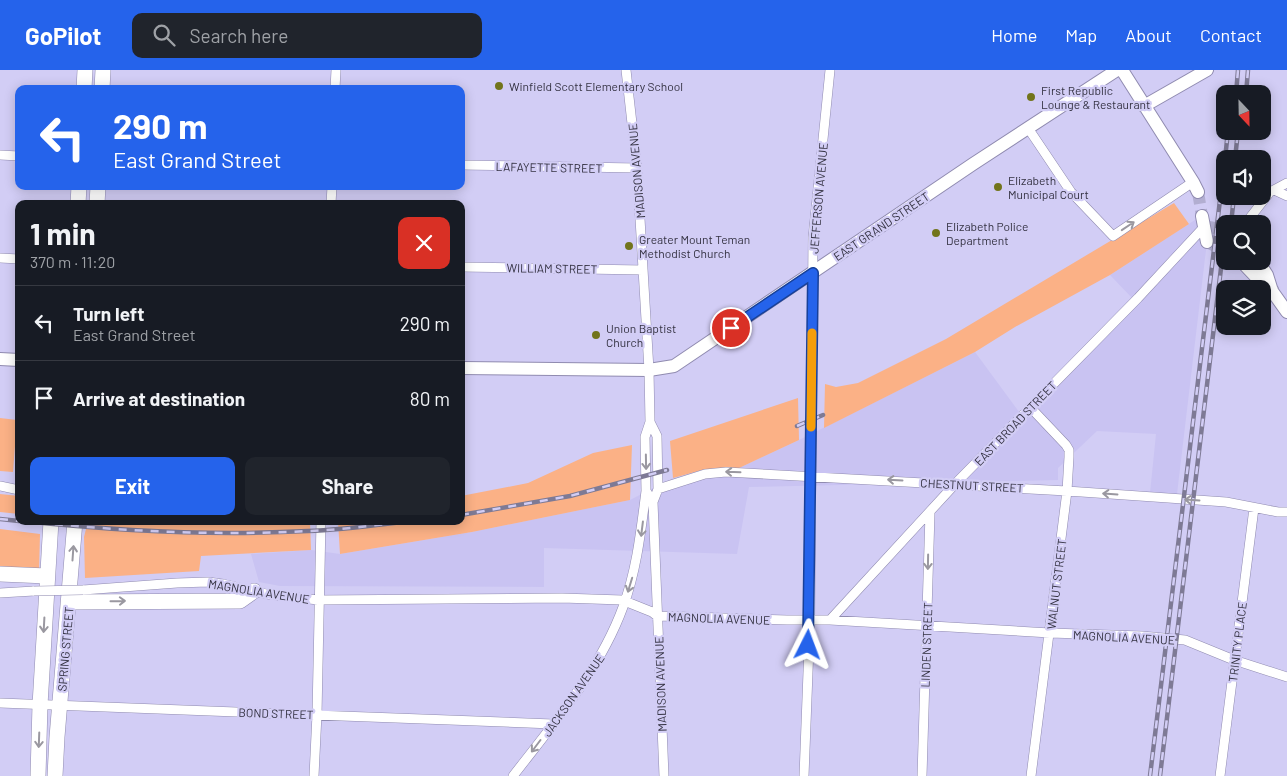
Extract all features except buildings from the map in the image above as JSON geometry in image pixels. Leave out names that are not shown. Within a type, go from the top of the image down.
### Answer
[{"type":"highway","points":[[84,85],[85,70]]},
{"type":"highway","points":[[102,85],[103,70]]},
{"type":"highway","name":"SPRING STREET","points":[[38,776],[50,525]]},
{"type":"highway","name":"SPRING STREET","points":[[55,776],[75,525]]},
{"type":"highway","points":[[0,574],[47,576]]},
{"type":"highway","points":[[69,602],[240,601],[254,590]]},
{"type":"street","points":[[335,85],[336,70]]},
{"type":"street","name":"MADISON AVENUE","points":[[626,70],[637,168],[649,370],[650,422],[645,436],[646,490],[653,502]]},
{"type":"street","name":"JEFFERSON AVENUE","points":[[804,776],[810,620],[814,228],[830,70]]},
{"type":"street","name":"EAST GRAND STREET","points":[[465,368],[649,370],[674,366],[1117,70]]},
{"type":"street","points":[[1028,128],[1071,192],[1113,236],[1196,187],[1122,70]]},
{"type":"street","points":[[1144,106],[1207,70]]},
{"type":"street","points":[[0,156],[15,156]]},
{"type":"street","name":"LAFAYETTE STREET","points":[[465,165],[637,168]]},
{"type":"street","points":[[1252,215],[1270,192],[1287,183]]},
{"type":"street","points":[[1274,190],[1287,196]]},
{"type":"street","points":[[1205,224],[1207,242]]},
{"type":"street","name":"EAST BROAD STREET","points":[[830,620],[956,484],[1138,298],[1205,224]]},
{"type":"street","points":[[0,258],[15,258]]},
{"type":"street","name":"WILLIAM STREET","points":[[465,266],[643,270]]},
{"type":"street","points":[[1250,270],[1272,291],[1287,312]]},
{"type":"street","points":[[1264,270],[1272,291]]},
{"type":"street","points":[[0,359],[15,360]]},
{"type":"street","name":"WALNUT STREET","points":[[1030,407],[1069,450],[1067,491],[1031,776]]},
{"type":"street","name":"MADISON AVENUE","points":[[650,422],[658,436],[658,489],[653,502],[664,776]]},
{"type":"street","name":"CHESTNUT STREET","points":[[658,489],[705,474],[726,472],[956,484],[1226,502],[1287,512]]},
{"type":"street","points":[[0,486],[15,489]]},
{"type":"street","name":"JACKSON AVENUE","points":[[514,776],[520,772],[574,696],[603,651],[625,601],[635,568],[646,490]]},
{"type":"street","name":"TRINITY PLACE","points":[[1220,776],[1254,508]]},
{"type":"street","name":"LINDEN STREET","points":[[922,776],[930,513]]},
{"type":"street","points":[[314,776],[321,525]]},
{"type":"street","name":"MAGNOLIA AVENUE","points":[[0,593],[83,590],[177,582],[208,582],[254,590],[273,596],[318,600],[562,598],[625,601],[657,616],[830,620],[927,627],[1142,636],[1185,640],[1234,660],[1287,677]]},
{"type":"street","name":"BOND STREET","points":[[0,703],[553,724]]},
{"type":"shaded area","points":[[1174,203],[1189,224],[1110,275],[1015,327],[975,352],[824,428],[825,384],[836,387],[858,383],[946,339]]},
{"type":"shaded area","points":[[1198,218],[1208,233],[1177,494],[1150,493],[1156,434],[1097,431],[1058,468],[1058,480],[749,487],[737,554],[544,548],[544,587],[280,586],[259,582],[251,554],[311,550],[340,554],[472,532],[630,500],[673,478],[706,469],[737,469],[975,352],[1022,416],[1134,300],[1110,275]]},
{"type":"shaded area","points":[[798,398],[799,440],[737,469],[706,469],[673,478],[670,441]]},
{"type":"shaded area","points":[[0,418],[15,420],[13,472],[0,471]]},
{"type":"shaded area","points":[[632,445],[630,500],[472,532],[340,554],[338,525],[465,525],[465,495],[528,483],[593,453]]},
{"type":"shaded area","points":[[0,494],[15,496],[15,514],[0,512]]},
{"type":"shaded area","points":[[87,525],[310,525],[311,550],[201,556],[199,571],[85,578],[84,537]]},
{"type":"shaded area","points":[[0,529],[40,534],[39,572],[0,570]]},
{"type":"tunnel","points":[[1198,192],[1202,216]]},
{"type":"tunnel","points":[[1209,227],[1216,228]]},
{"type":"tunnel","points":[[1207,242],[1216,246]]},
{"type":"railway","points":[[1237,85],[1238,70]]},
{"type":"railway","points":[[1247,85],[1248,70]]},
{"type":"railway","points":[[1226,150],[1227,140]]},
{"type":"railway","points":[[1236,150],[1237,140]]},
{"type":"railway","points":[[1150,776],[1219,205]]},
{"type":"railway","points":[[1232,215],[1233,205]]},
{"type":"railway","points":[[1160,776],[1221,270]]},
{"type":"railway","points":[[797,426],[823,415]]},
{"type":"railway","points":[[465,514],[570,496],[667,470]]},
{"type":"railway","points":[[0,519],[15,521]]},
{"type":"railway","points":[[70,525],[201,533],[334,530],[376,525]]},
{"type":"slow traffic","points":[[811,427],[812,333]]},
{"type":"place","name":"Winfield Scott Elementary School","points":[[499,86]]},
{"type":"place","name":"First Republic Lounge & Restaurant","points":[[1031,97]]},
{"type":"place","name":"Elizabeth Municipal Court","points":[[998,187]]},
{"type":"place","name":"Elizabeth Police Department","points":[[936,233]]},
{"type":"place","name":"Greater Mount Teman Methodist Church","points":[[629,246]]},
{"type":"place","name":"Union Baptist Church","points":[[596,335]]},
{"type":"route","points":[[731,328],[813,273],[810,620],[808,645]]}]
